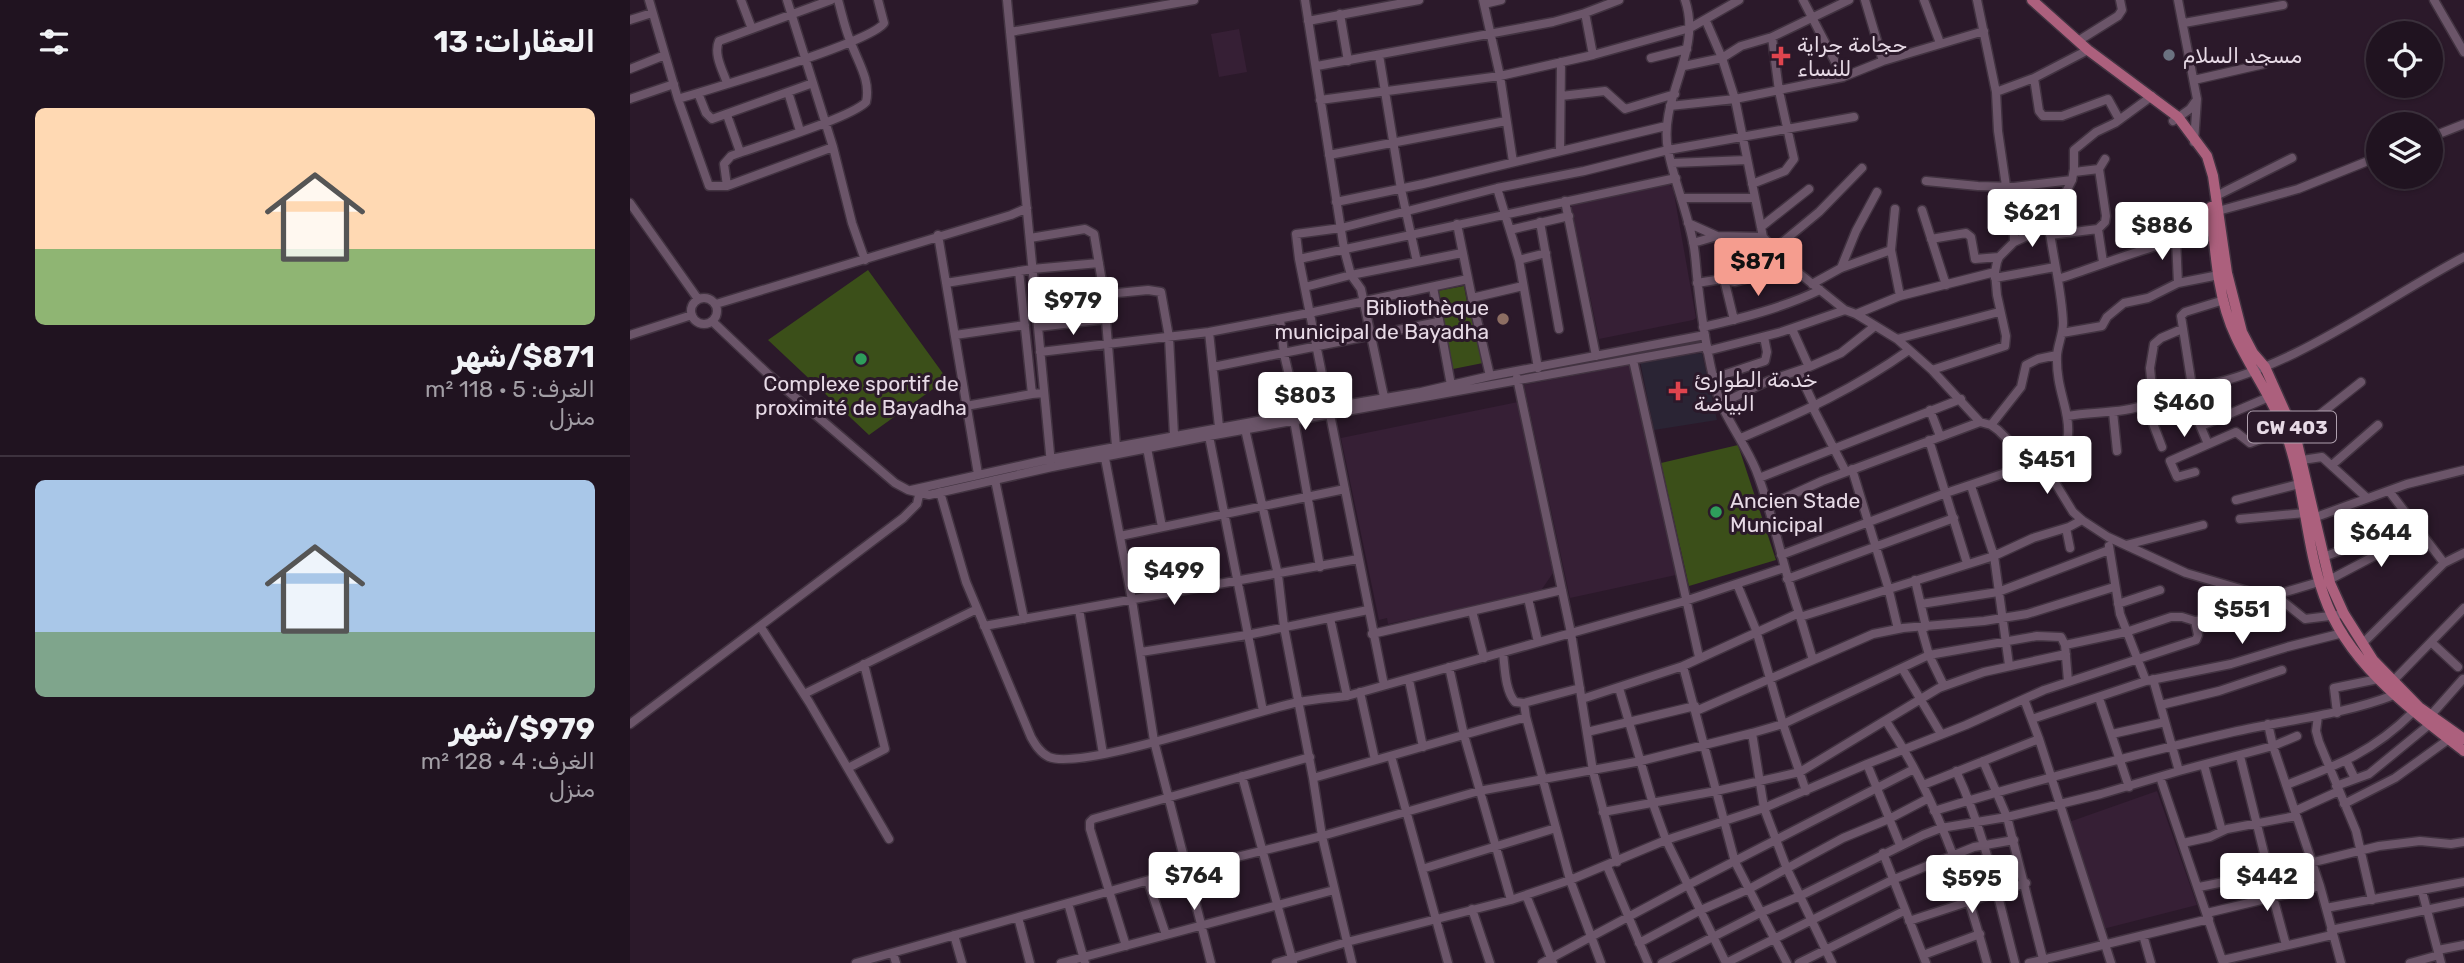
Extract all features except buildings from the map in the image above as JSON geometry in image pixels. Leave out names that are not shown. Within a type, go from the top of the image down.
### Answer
[{"type":"main road","name":"CW 403","points":[[2032,0],[2088,50],[2152,96],[2176,119],[2210,164],[2227,274],[2242,332],[2302,460],[2316,517],[2324,581]]},
{"type":"main road","name":"CW 403","points":[[2194,141],[2206,168],[2224,300],[2235,335],[2260,369],[2269,397],[2290,432],[2305,513],[2324,581],[2339,615],[2343,633],[2378,679],[2413,712],[2464,739]]},
{"type":"main road","name":"CW 403","points":[[2339,615],[2373,660],[2449,739],[2464,751]]},
{"type":"street","points":[[649,0],[678,99],[709,187],[727,186],[833,146]]},
{"type":"street","points":[[741,0],[752,29]]},
{"type":"street","points":[[787,0],[833,146],[852,223],[865,260]]},
{"type":"street","points":[[727,83],[717,52],[716,45],[719,41],[831,0]]},
{"type":"street","points":[[727,186],[725,160],[860,108],[866,102],[867,87],[838,0]]},
{"type":"street","points":[[678,99],[805,59],[881,27],[883,17],[878,0]]},
{"type":"street","points":[[1007,0],[1051,463]]},
{"type":"street","points":[[1010,32],[1194,0]]},
{"type":"street","points":[[1305,0],[1344,249],[1351,275],[1359,284],[1364,302],[1384,397]]},
{"type":"street","points":[[1308,21],[1419,0]]},
{"type":"street","points":[[1501,0],[1483,2],[1500,76],[1513,162]]},
{"type":"street","points":[[1317,66],[1492,35],[1585,13],[1619,0]]},
{"type":"street","points":[[1685,0],[1690,28],[1684,65],[1666,126],[1668,150],[1693,243],[1704,331],[1720,404],[1741,438],[1759,478],[1787,579],[1814,660]]},
{"type":"street","points":[[1320,100],[1500,76],[1593,55],[1690,28],[1739,0]]},
{"type":"street","points":[[1803,0],[1843,77]]},
{"type":"street","points":[[1684,65],[1722,58],[1741,46],[1772,37],[1849,0]]},
{"type":"street","points":[[1865,0],[1883,61]]},
{"type":"street","points":[[1924,0],[1940,43]]},
{"type":"street","points":[[1977,0],[1996,92],[1998,131],[2010,186],[2014,242]]},
{"type":"street","points":[[2078,41],[2119,16],[2122,10],[2120,0]]},
{"type":"street","points":[[2178,0],[2197,99],[2194,141]]},
{"type":"street","points":[[2438,1],[2463,46]]},
{"type":"street","points":[[2184,23],[2283,5]]},
{"type":"street","points":[[630,20],[652,13]]},
{"type":"street","points":[[1585,13],[1593,55]]},
{"type":"street","points":[[1340,14],[1348,61]]},
{"type":"street","points":[[1706,21],[1722,58],[1735,100],[1763,237],[1790,266],[1845,310],[1897,339],[1932,370],[1980,422]]},
{"type":"street","points":[[1670,106],[1735,100],[1843,77],[1883,61],[1984,31]]},
{"type":"street","points":[[1752,184],[1785,171],[1794,159],[1779,91],[1772,37]]},
{"type":"street","points":[[1651,58],[1687,49]]},
{"type":"street","points":[[1996,92],[2034,78],[2088,50]]},
{"type":"street","points":[[631,65],[665,55]]},
{"type":"street","points":[[1379,55],[1405,213],[1417,262]]},
{"type":"street","points":[[1560,150],[1561,62]]},
{"type":"street","points":[[2194,80],[2264,64]]},
{"type":"street","points":[[2034,78],[2039,111],[2043,116],[2062,116],[2108,99],[2119,119]]},
{"type":"street","points":[[698,93],[708,116],[712,118],[813,83]]},
{"type":"street","points":[[630,99],[674,84]]},
{"type":"street","points":[[1561,96],[1605,91],[1625,109],[1675,94]]},
{"type":"street","points":[[788,92],[800,131]]},
{"type":"street","points":[[2051,476],[2068,444],[2069,431],[2057,355],[2062,333],[2058,279],[2049,230],[2073,176],[2074,150],[2096,132],[2152,96]]},
{"type":"street","points":[[2176,119],[2190,109],[2197,99]]},
{"type":"street","points":[[727,115],[740,152]]},
{"type":"street","points":[[1384,685],[1309,313],[1296,234],[1341,228],[1497,188],[1584,172],[1668,150],[1854,117]]},
{"type":"street","points":[[1329,155],[1506,121]]},
{"type":"street","points":[[2443,132],[2464,124]]},
{"type":"street","points":[[1336,202],[1666,126]]},
{"type":"street","points":[[2216,195],[2292,158]]},
{"type":"street","points":[[1932,370],[2002,348],[2006,339],[1999,312],[1995,275],[1999,257],[2014,242],[2049,230],[2098,229],[2104,224],[2106,218],[2099,169],[2105,159]]},
{"type":"street","points":[[1672,163],[1747,160]]},
{"type":"street","points":[[2218,211],[2298,189],[2366,162]]},
{"type":"street","points":[[1773,250],[1819,212],[1862,168]]},
{"type":"street","points":[[1926,181],[2010,186],[2099,169]]},
{"type":"street","points":[[1299,259],[1676,178]]},
{"type":"street","points":[[1497,188],[1519,260],[1538,368]]},
{"type":"street","points":[[1761,227],[1809,189]]},
{"type":"street","points":[[1841,268],[1856,231],[1877,192]]},
{"type":"street","points":[[1681,198],[1755,198]]},
{"type":"street","points":[[1565,201],[1596,356]]},
{"type":"street","points":[[630,203],[698,299]]},
{"type":"street","points":[[716,304],[1027,208]]},
{"type":"street","points":[[1895,209],[1891,250],[1900,296]]},
{"type":"street","points":[[2174,209],[2178,239],[2178,283]]},
{"type":"street","points":[[1922,210],[1946,285]]},
{"type":"street","points":[[1510,230],[1569,216]]},
{"type":"street","points":[[1540,222],[1559,329]]},
{"type":"street","points":[[1688,223],[1717,236]]},
{"type":"street","points":[[1457,224],[1490,376]]},
{"type":"street","points":[[1030,238],[1084,229],[1094,234],[1104,294],[1116,447]]},
{"type":"street","points":[[2098,229],[2103,262]]},
{"type":"street","points":[[2058,279],[2088,270],[2103,262],[2214,230]]},
{"type":"street","points":[[1931,239],[1966,233],[1971,237],[1975,259],[1999,257]]},
{"type":"street","points":[[938,235],[978,474]]},
{"type":"street","points":[[1693,243],[1717,236],[1763,237]]},
{"type":"street","points":[[1812,284],[1841,268],[1891,250]]},
{"type":"street","points":[[1305,287],[1462,253]]},
{"type":"street","points":[[1519,260],[1546,253]]},
{"type":"street","points":[[2192,388],[2219,384],[2260,369],[2315,342],[2464,257]]},
{"type":"street","points":[[946,284],[1032,269],[1100,263]]},
{"type":"street","points":[[1697,283],[1724,279],[1735,282],[1790,266]]},
{"type":"street","points":[[1856,314],[1900,296],[1946,285],[2055,267]]},
{"type":"street","points":[[1019,271],[1032,394]]},
{"type":"street","points":[[2062,333],[2102,327],[2107,317],[2120,305],[2148,298],[2178,283],[2219,275]]},
{"type":"street","points":[[1040,352],[1209,332],[1468,279]]},
{"type":"street","points":[[1724,279],[1734,320]]},
{"type":"street","points":[[1472,298],[1523,286]]},
{"type":"street","points":[[1433,287],[1451,385]]},
{"type":"street","points":[[1035,301],[1148,290],[1161,292],[1169,337],[1174,435]]},
{"type":"street","points":[[920,491],[978,474],[1147,448],[1490,376],[1517,377],[1538,368],[1704,331],[1796,302],[1820,290]]},
{"type":"street","points":[[708,298],[716,304],[718,312],[712,321],[701,323],[692,315],[692,307],[698,299],[708,298]]},
{"type":"street","points":[[2208,444],[2197,418],[2181,316],[2185,312],[2224,300]]},
{"type":"street","points":[[1329,410],[1764,337],[1845,310]]},
{"type":"street","points":[[1897,339],[1999,312]]},
{"type":"street","points":[[630,335],[692,315]]},
{"type":"street","points":[[1038,327],[1106,319]]},
{"type":"street","points":[[1280,319],[1320,567]]},
{"type":"street","points":[[712,321],[768,374],[876,467],[908,490],[940,492],[995,480],[1051,463]]},
{"type":"street","points":[[1213,366],[1317,348],[1438,322]]},
{"type":"street","points":[[955,335],[1025,325]]},
{"type":"street","points":[[1720,404],[1768,381],[1841,353],[1875,326]]},
{"type":"street","points":[[1792,329],[1809,367]]},
{"type":"street","points":[[2067,416],[2086,412],[2113,412],[2146,405],[2152,399],[2150,369],[2154,344],[2182,329]]},
{"type":"street","points":[[1209,332],[1219,427]]},
{"type":"street","points":[[1714,378],[1767,358],[1764,337]]},
{"type":"street","points":[[1027,345],[1040,342]]},
{"type":"street","points":[[1741,438],[1814,407],[1866,380],[1909,350]]},
{"type":"street","points":[[1991,425],[2021,387],[2026,365],[2057,355]]},
{"type":"street","points":[[1633,360],[1699,657]]},
{"type":"street","points":[[1762,362],[1768,381]]},
{"type":"street","points":[[1798,371],[1834,447],[1849,470],[1876,547],[1898,629]]},
{"type":"street","points":[[1517,377],[1571,633],[1593,771],[1617,862]]},
{"type":"street","points":[[2195,472],[2177,477],[2170,460],[2237,432],[2248,443],[2255,443],[2290,432],[2361,382]]},
{"type":"street","points":[[966,405],[1044,393]]},
{"type":"street","points":[[2201,426],[2269,397]]},
{"type":"street","points":[[1759,478],[1961,399]]},
{"type":"street","points":[[2146,405],[2162,447]]},
{"type":"street","points":[[1930,410],[1940,436]]},
{"type":"street","points":[[2113,412],[2117,451]]},
{"type":"street","points":[[1104,453],[1116,447],[1174,435],[1296,417]]},
{"type":"street","points":[[1767,506],[1849,470],[1980,422],[1991,425],[2032,464],[2051,476],[2073,512],[2108,537],[2186,573],[2261,595],[2275,595],[2324,581],[2420,532]]},
{"type":"street","points":[[2332,465],[2378,425]]},
{"type":"street","points":[[1245,429],[1278,575],[1284,627],[1310,757],[1322,836],[1352,963]]},
{"type":"street","points":[[1209,436],[1263,711]]},
{"type":"street","points":[[1929,440],[1967,562]]},
{"type":"street","points":[[1147,448],[1162,527]]},
{"type":"street","points":[[1104,453],[1132,600],[1154,741],[1211,963]]},
{"type":"street","points":[[2302,460],[2319,456],[2367,498]]},
{"type":"street","points":[[1781,555],[2032,464]]},
{"type":"street","points":[[2316,517],[2389,491],[2464,470]]},
{"type":"street","points":[[995,480],[1024,619]]},
{"type":"street","points":[[2236,500],[2299,484]]},
{"type":"street","points":[[1971,486],[1994,556],[2009,665]]},
{"type":"street","points":[[1120,536],[1345,489]]},
{"type":"street","points":[[630,724],[903,518],[917,504],[920,491]]},
{"type":"street","points":[[2389,491],[2444,563]]},
{"type":"street","points":[[940,492],[966,582],[1031,737],[1038,749],[1049,757],[1062,759],[1103,754],[1299,702],[1347,696],[1409,680],[1685,601],[1784,568]]},
{"type":"street","points":[[2241,519],[2305,513]]},
{"type":"street","points":[[1787,579],[1954,517]]},
{"type":"street","points":[[2323,557],[2408,518]]},
{"type":"street","points":[[1582,699],[1683,666],[1756,630],[1967,562],[1994,556],[2082,520]]},
{"type":"street","points":[[2126,545],[2203,525]]},
{"type":"street","points":[[2066,528],[2070,548]]},
{"type":"street","points":[[2108,537],[2118,604],[2126,632],[2136,660],[2161,705],[2179,771]]},
{"type":"street","points":[[1921,604],[1998,592],[2109,550]]},
{"type":"street","points":[[2362,644],[2444,563],[2464,552]]},
{"type":"street","points":[[984,626],[1358,559]]},
{"type":"street","points":[[1915,580],[1929,655],[1944,686]]},
{"type":"street","points":[[1738,584],[1756,630],[1769,679],[1806,791]]},
{"type":"street","points":[[1587,732],[1695,708],[1873,634],[2027,614],[2115,587]]},
{"type":"street","points":[[1372,634],[1562,590]]},
{"type":"street","points":[[2118,604],[2160,590]]},
{"type":"street","points":[[1603,812],[1653,804],[1800,772],[1944,686],[2171,617],[2195,621],[2245,607],[2261,595]]},
{"type":"street","points":[[2275,595],[2305,619],[2339,615]]},
{"type":"street","points":[[1528,598],[1538,642]]},
{"type":"street","points":[[2393,681],[2464,608]]},
{"type":"street","points":[[804,694],[977,609]]},
{"type":"street","points":[[1079,609],[1103,754]]},
{"type":"street","points":[[1140,652],[1247,635],[1368,610]]},
{"type":"street","points":[[1472,611],[1484,658]]},
{"type":"street","points":[[1330,618],[1347,696]]},
{"type":"street","points":[[1276,963],[1292,961],[1347,942],[1435,918],[1511,900],[1607,866],[1666,840],[1764,808],[2068,681],[2196,640],[2198,635],[2195,621]]},
{"type":"street","points":[[760,626],[804,694],[889,839]]},
{"type":"street","points":[[2032,719],[2149,680],[2231,664],[2343,633]]},
{"type":"street","points":[[857,963],[1188,869],[1322,836],[1479,791],[1641,761],[1752,733],[1783,723],[1929,655],[2005,641],[2063,637],[2068,681]]},
{"type":"street","points":[[2431,642],[2458,667]]},
{"type":"street","points":[[1503,653],[1511,698],[1515,702],[1524,703],[1580,688]]},
{"type":"street","points":[[848,768],[885,749],[864,664]]},
{"type":"street","points":[[1683,666],[1735,862],[1787,963]]},
{"type":"street","points":[[1449,667],[1464,735],[1511,900]]},
{"type":"street","points":[[1902,668],[1941,734]]},
{"type":"street","points":[[2161,705],[2219,691],[2282,670]]},
{"type":"street","points":[[2337,713],[2334,688],[2378,679]]},
{"type":"street","points":[[2183,843],[2296,813],[2377,768],[2430,719],[2463,679]]},
{"type":"street","points":[[1409,680],[1423,747]]},
{"type":"street","points":[[1619,688],[1666,840],[1726,963],[1892,880],[1984,844],[2014,840]]},
{"type":"street","points":[[1360,692],[1375,760]]},
{"type":"street","points":[[1934,811],[2121,760],[2267,724],[2337,713],[2394,695]]},
{"type":"street","points":[[2099,698],[2129,787]]},
{"type":"street","points":[[2024,699],[2111,963]]},
{"type":"street","points":[[1524,703],[1570,880],[1601,963]]},
{"type":"street","points":[[2286,785],[2329,769],[2379,743],[2413,712]]},
{"type":"street","points":[[2318,716],[2316,732],[2356,831],[2372,900]]},
{"type":"street","points":[[1313,778],[1526,717]]},
{"type":"street","points":[[1886,721],[1923,785],[1954,854],[1987,963]]},
{"type":"street","points":[[2112,734],[2165,722]]},
{"type":"street","points":[[2267,724],[2320,886],[2341,963]]},
{"type":"street","points":[[1752,733],[1764,808],[1787,869],[1802,895],[1832,963]]},
{"type":"street","points":[[1662,963],[1883,853],[1941,828],[2007,817],[2129,787],[2273,746],[2297,736]]},
{"type":"street","points":[[1923,785],[2039,739]]},
{"type":"street","points":[[2344,804],[2395,778],[2449,739]]},
{"type":"street","points":[[1391,756],[1448,963]]},
{"type":"street","points":[[2240,756],[2269,873]]},
{"type":"street","points":[[1126,946],[1090,829],[1093,818],[1310,757]]},
{"type":"street","points":[[2346,760],[2355,779]]},
{"type":"street","points":[[1983,761],[2014,840],[2043,961]]},
{"type":"street","points":[[1867,764],[1900,845]]},
{"type":"street","points":[[2204,765],[2222,831]]},
{"type":"street","points":[[1542,963],[1552,961],[1688,884],[1914,769]]},
{"type":"street","points":[[1956,771],[1970,800],[1984,844],[2015,963]]},
{"type":"street","points":[[1242,776],[1292,961]]},
{"type":"street","points":[[2161,777],[2223,962],[2331,932],[2464,902]]},
{"type":"street","points":[[1639,943],[1701,910],[1749,889],[1843,838],[1928,798]]},
{"type":"street","points":[[1422,869],[1556,828]]},
{"type":"street","points":[[2199,887],[2361,850],[2420,841],[2451,844],[2464,842]]},
{"type":"street","points":[[1883,853],[1924,959],[1980,934]]},
{"type":"street","points":[[1607,866],[1647,963]]},
{"type":"street","points":[[1148,881],[1166,935]]},
{"type":"street","points":[[2326,908],[2464,882]]},
{"type":"street","points":[[1909,921],[2025,883]]},
{"type":"street","points":[[2029,963],[2320,886]]},
{"type":"street","points":[[1061,963],[1084,960],[1126,946],[1334,890]]},
{"type":"street","points":[[2422,891],[2439,956]]},
{"type":"street","points":[[1526,895],[1552,961]]},
{"type":"street","points":[[2273,897],[2286,944]]},
{"type":"street","points":[[1068,903],[1084,960]]},
{"type":"street","points":[[1472,909],[1490,963]]},
{"type":"street","points":[[1799,963],[1904,911]]},
{"type":"street","points":[[1018,917],[1030,963]]},
{"type":"street","points":[[954,935],[962,963]]},
{"type":"street","points":[[2143,935],[2151,963]]},
{"type":"street","points":[[2410,963],[2439,956],[2464,945]]},
{"type":"street","points":[[893,953],[896,963]]},
{"type":"shaded area","points":[[1239,29],[1247,72],[1219,77],[1211,34]]},
{"type":"shaded area","points":[[1666,182],[1673,188],[1696,318],[1599,339],[1570,201]]},
{"type":"shaded area","name":"خدمة الطوارئ البياضة","points":[[1702,353],[1717,420],[1654,430],[1640,361]]},
{"type":"shaded area","points":[[1630,365],[1676,575],[1570,598],[1524,385]]},
{"type":"shaded area","points":[[1518,402],[1553,573],[1540,592],[1388,624],[1387,618],[1379,620],[1341,438]]},
{"type":"shaded area","points":[[2157,791],[2197,905],[2103,929],[2069,822]]},
{"type":"green space","name":"Complexe sportif de proximité de Bayadha","points":[[868,270],[947,379],[869,435],[768,340]]},
{"type":"green space","points":[[1464,286],[1467,302],[1471,301],[1483,363],[1453,369],[1437,291]]},
{"type":"green space","name":"Ancien Stade Municipal","points":[[1738,445],[1776,560],[1689,586],[1661,463]]},
{"type":"place","name":"مسجد السلام","points":[[2169,55]]},
{"type":"place","name":"حجامة جراية للنساء","points":[[1781,56]]},
{"type":"place","name":"Bibliothèque municipal de Bayadha","points":[[1503,319]]},
{"type":"place","name":"Complexe sportif de proximité de Bayadha","points":[[861,359]]},
{"type":"place","name":"خدمة الطوارئ البياضة","points":[[1678,391]]},
{"type":"place","name":"Ancien Stade Municipal","points":[[1716,512]]}]
